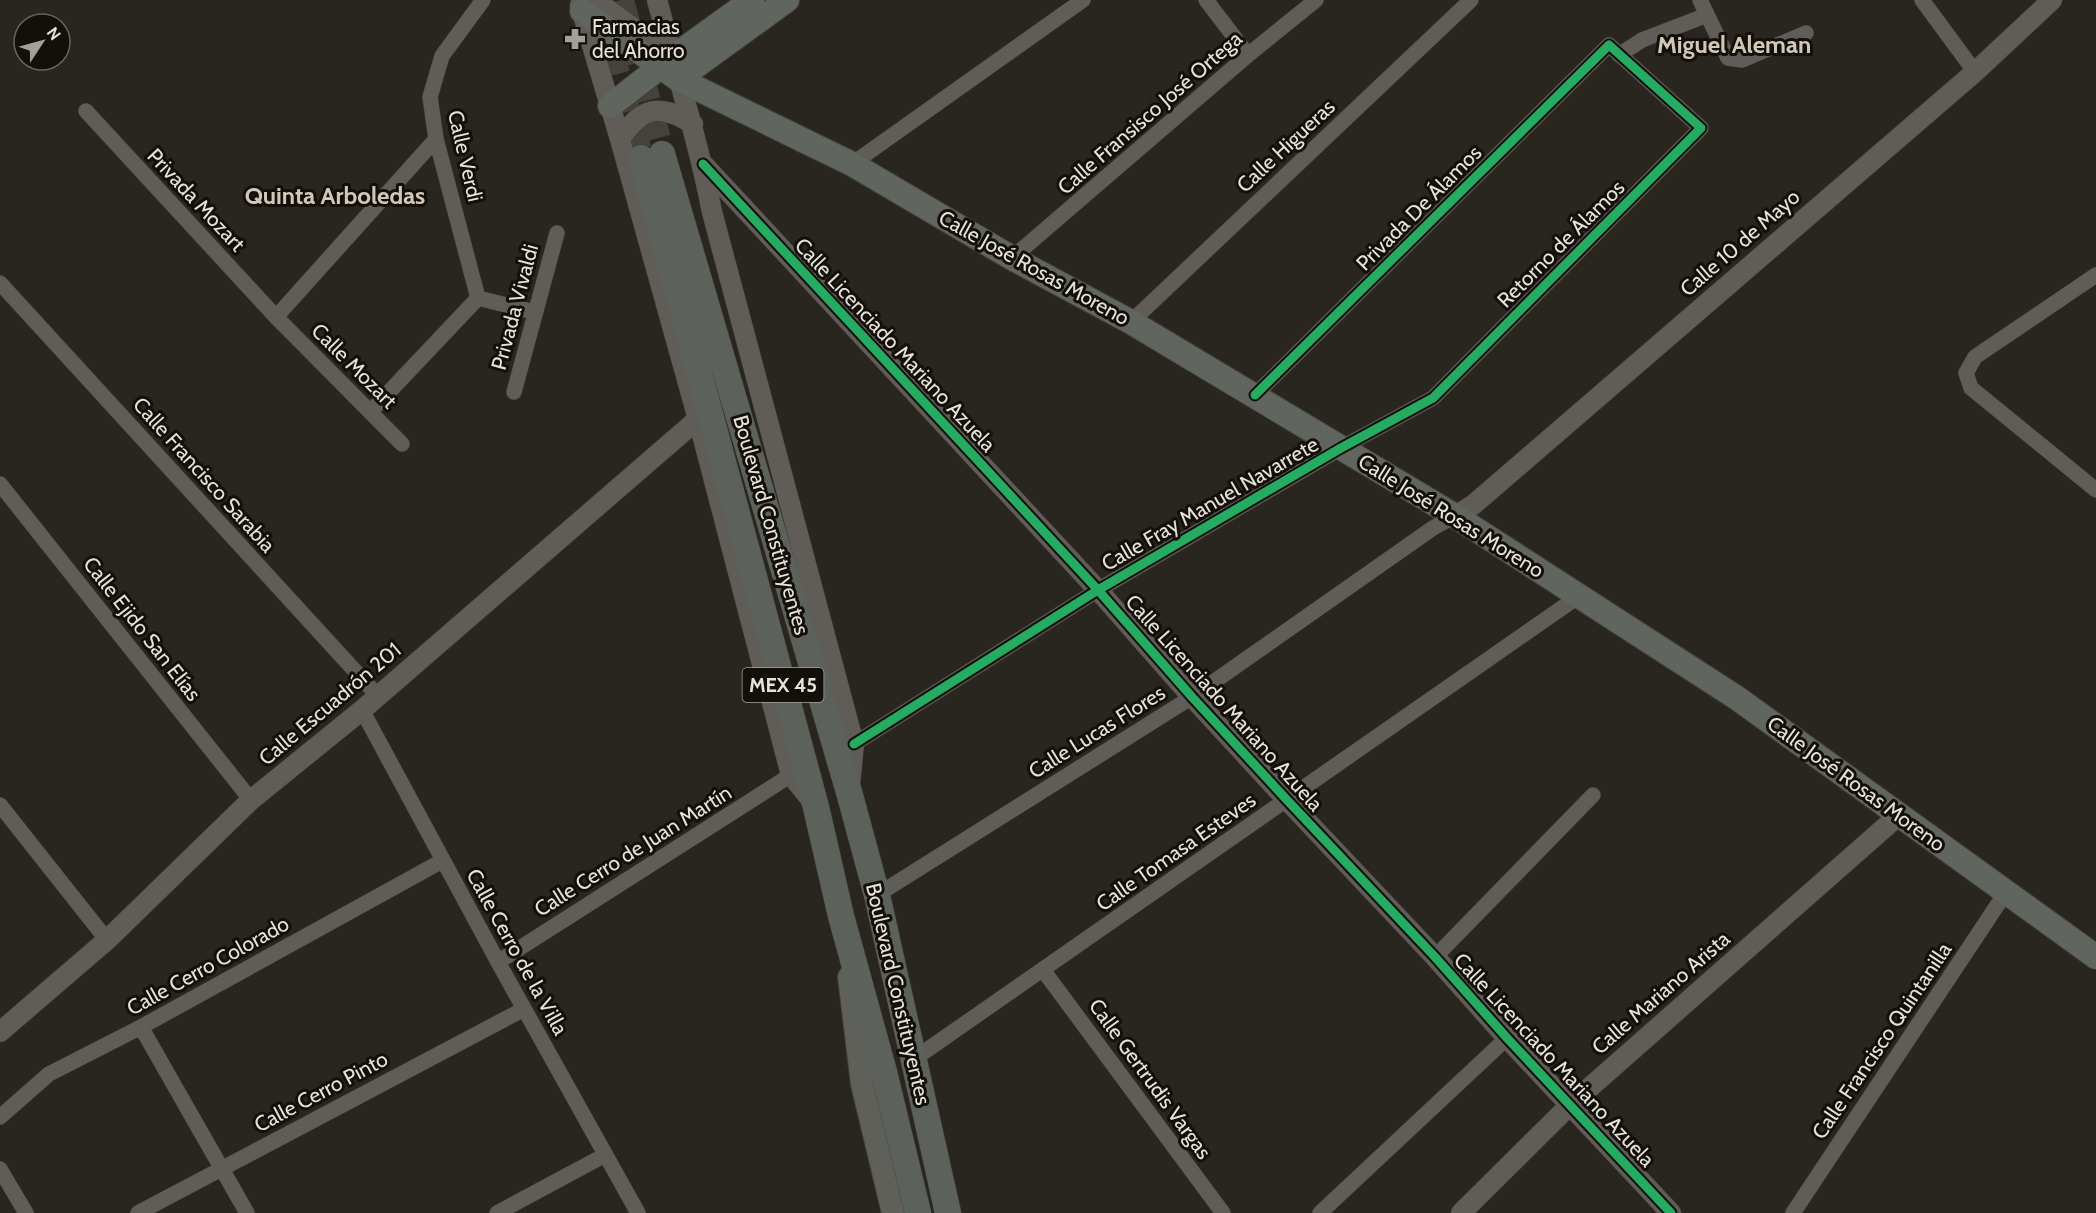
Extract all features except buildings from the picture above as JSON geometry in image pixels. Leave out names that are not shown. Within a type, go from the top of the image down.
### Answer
[{"type":"highway","name":"Boulevard Constituyentes","points":[[918,1213],[884,1072],[841,916],[816,807],[651,156],[849,792],[876,895],[948,1213]]},
{"type":"main road","points":[[671,68],[752,0]]},
{"type":"main road","points":[[610,106],[787,0]]},
{"type":"main road","name":"Calle José Rosas Moreno","points":[[580,3],[671,68],[852,164],[1012,258],[1131,322],[1455,516],[1737,698],[2096,957]]},
{"type":"main road","points":[[841,916],[862,1084],[893,1213]]},
{"type":"main road","points":[[936,1165],[959,1213]]},
{"type":"street","name":"Calle Verdi","points":[[478,298],[436,139],[430,97],[442,56],[483,0]]},
{"type":"street","points":[[657,0],[671,68],[693,124],[712,212],[854,744],[849,792]]},
{"type":"street","points":[[852,164],[1083,0]]},
{"type":"street","points":[[1206,0],[1248,55]]},
{"type":"street","name":"Calle Fransisco José Ortega","points":[[1012,258],[1248,55],[1316,0]]},
{"type":"street","name":"Calle Higueras","points":[[1131,322],[1471,0]]},
{"type":"street","points":[[1700,0],[1728,58],[1733,60],[1742,60],[1806,33]]},
{"type":"street","points":[[1922,0],[1975,72]]},
{"type":"street","name":"Calle 10 de Mayo","points":[[1455,516],[1482,497],[1975,72],[2052,0]]},
{"type":"street","points":[[580,3],[698,419],[791,775],[816,807]]},
{"type":"street","name":"Privada De Álamos","points":[[1255,395],[1614,50],[1707,15]]},
{"type":"street","name":"Retorno de Álamos","points":[[1341,448],[1433,398],[1701,128],[1614,50]]},
{"type":"street","points":[[620,138],[630,124],[642,114],[655,109],[680,116],[693,124]]},
{"type":"street","name":"Privada Mozart","points":[[86,111],[276,317]]},
{"type":"street","points":[[276,317],[436,139]]},
{"type":"street","name":"Calle Licenciado Mariano Azuela","points":[[703,164],[1098,590],[1287,800],[1671,1213]]},
{"type":"street","points":[[712,212],[735,198]]},
{"type":"street","name":"Privada Vivaldi","points":[[513,392],[557,233]]},
{"type":"street","points":[[2096,275],[1975,357],[1966,373],[1971,388],[2096,490]]},
{"type":"street","name":"Calle Francisco Sarabia","points":[[0,283],[378,696]]},
{"type":"street","points":[[371,411],[478,298],[534,312]]},
{"type":"street","name":"Calle Mozart","points":[[276,317],[402,444]]},
{"type":"street","name":"Calle Escuadrón 201","points":[[1,1029],[107,940],[251,800],[362,710],[698,419]]},
{"type":"street","name":"Calle Fray Manuel Navarrete","points":[[854,744],[1098,590],[1341,448]]},
{"type":"street","name":"Calle Ejido San Elías","points":[[0,484],[251,800]]},
{"type":"street","name":"Calle Lucas Flores","points":[[876,895],[1192,697],[1433,528],[1455,516]]},
{"type":"street","name":"Calle Tomasa Esteves","points":[[914,1059],[1580,596]]},
{"type":"street","name":"Calle Cerro de la Villa","points":[[362,710],[442,861],[638,1213]]},
{"type":"street","name":"Calle Cerro de Juan Martín","points":[[498,962],[791,775]]},
{"type":"street","points":[[1435,957],[1593,795]]},
{"type":"street","points":[[0,805],[107,940]]},
{"type":"street","name":"Calle Mariano Arista","points":[[1461,1213],[1571,1104],[1899,815]]},
{"type":"street","name":"Calle Cerro Colorado","points":[[0,1117],[50,1074],[141,1027],[442,861]]},
{"type":"street","name":"Calle Francisco Quintanilla","points":[[1793,1213],[2006,892]]},
{"type":"street","name":"Calle Gertrudis Vargas","points":[[1043,970],[1223,1213]]},
{"type":"street","name":"Calle Cerro Pinto","points":[[138,1213],[524,1009]]},
{"type":"street","points":[[141,1027],[247,1213]]},
{"type":"street","points":[[1320,1213],[1507,1038]]},
{"type":"street","points":[[497,1213],[605,1155]]},
{"type":"street","points":[[0,1169],[26,1213]]},
{"type":"tunnel","points":[[621,0],[662,154]]},
{"type":"tunnel","points":[[599,12],[641,158]]},
{"type":"cycle path","points":[[854,744],[1098,590],[1341,448],[1433,398],[1701,128],[1609,45],[1255,395]]},
{"type":"cycle path","points":[[703,164],[1098,590],[1287,800],[1671,1213]]},
{"type":"place","name":"Farmacias del Ahorro","points":[[575,39]]},
{"type":"district","name":"Miguel Aleman","points":[[1734,45]]},
{"type":"district","name":"Quinta Arboledas","points":[[335,196]]}]
